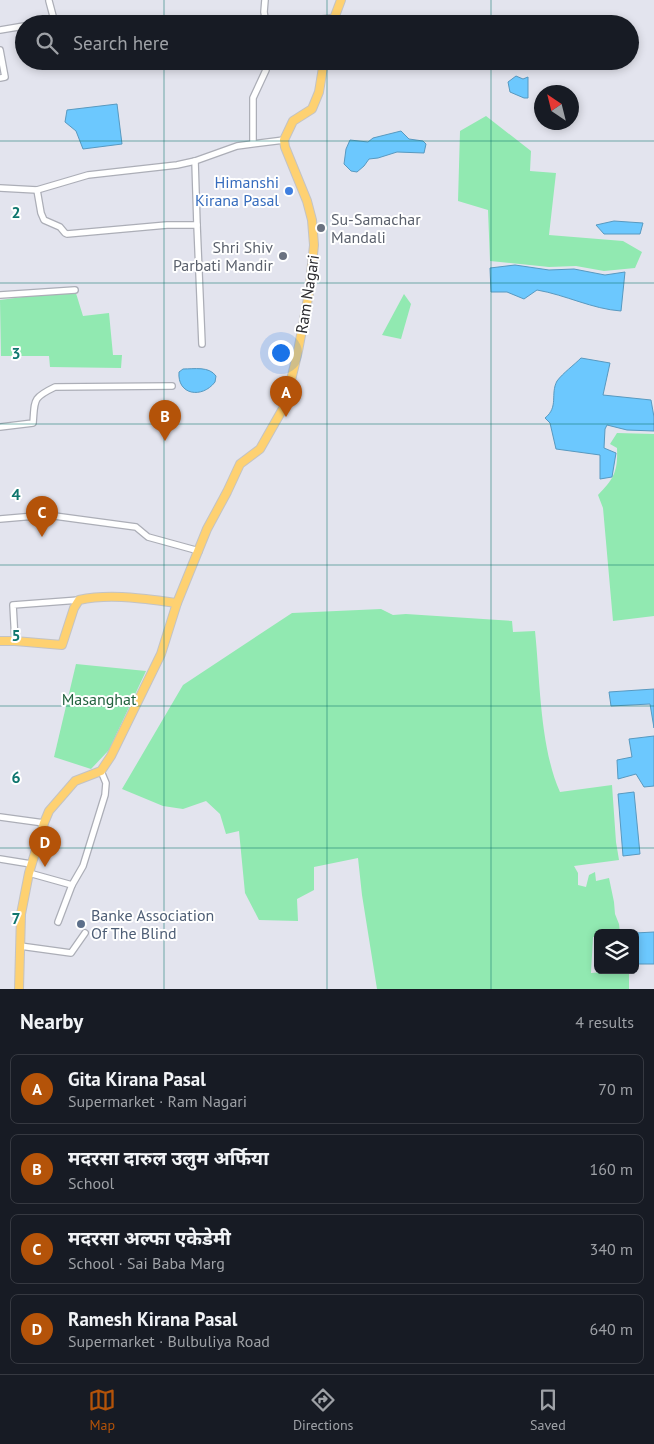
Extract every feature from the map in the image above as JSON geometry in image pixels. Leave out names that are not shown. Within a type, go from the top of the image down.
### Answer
[{"type":"main road","points":[[335,15],[340,0]]},
{"type":"main road","points":[[284,140],[293,121],[312,109],[319,92],[323,70]]},
{"type":"main road","name":"Ram Nagari","points":[[101,771],[111,756],[161,654],[176,603],[207,529],[240,464],[260,449],[285,405],[309,293],[314,245],[312,220],[307,201],[285,147],[284,140]]},
{"type":"main road","points":[[0,642],[15,641],[62,645],[74,608],[79,600],[102,597],[136,598],[176,603]]},
{"type":"main road","points":[[19,989],[21,914],[31,864],[44,823],[49,811],[75,781],[101,771]]},
{"type":"street","points":[[264,15],[265,0]]},
{"type":"street","points":[[49,1],[53,15]]},
{"type":"street","points":[[0,30],[15,28]]},
{"type":"street","points":[[0,50],[5,77],[0,78]]},
{"type":"street","points":[[253,143],[253,98],[266,70]]},
{"type":"street","points":[[0,188],[37,190],[88,175],[177,165],[195,161],[237,146],[284,140]]},
{"type":"street","points":[[195,161],[202,344]]},
{"type":"street","points":[[37,190],[44,220],[60,227],[65,234],[167,225],[197,225]]},
{"type":"street","points":[[0,295],[75,290]]},
{"type":"street","points":[[0,427],[34,423],[35,402],[40,394],[55,387],[172,386]]},
{"type":"street","points":[[0,519],[47,515],[136,527],[148,538],[198,551]]},
{"type":"street","points":[[15,641],[13,605],[79,600]]},
{"type":"street","points":[[58,922],[72,885],[83,866],[105,795],[106,783],[101,771]]},
{"type":"street","points":[[0,818],[44,823]]},
{"type":"street","points":[[0,859],[31,864]]},
{"type":"street","points":[[29,873],[72,885]]},
{"type":"street","points":[[20,946],[71,953],[85,933]]},
{"type":"green space","points":[[486,116],[531,151],[530,171],[556,173],[549,235],[623,241],[642,252],[635,268],[604,271],[576,266],[549,267],[490,261],[488,210],[458,201],[460,131]]},
{"type":"green space","points":[[75,290],[83,316],[109,313],[113,355],[122,355],[121,368],[50,367],[49,356],[1,356],[0,300]]},
{"type":"green space","points":[[404,294],[411,304],[401,339],[382,335]]},
{"type":"green space","points":[[617,433],[654,434],[654,616],[613,621],[603,508],[598,495],[608,484],[616,469],[617,448],[610,444]]},
{"type":"green space","points":[[381,609],[393,615],[406,614],[512,621],[513,632],[535,631],[548,755],[560,792],[612,785],[619,860],[574,866],[578,873],[578,885],[586,887],[589,875],[595,872],[596,881],[609,878],[615,914],[619,924],[620,929],[594,929],[591,973],[629,974],[629,989],[377,989],[358,858],[314,867],[314,890],[297,899],[298,921],[259,920],[245,893],[239,831],[226,834],[220,814],[206,801],[183,809],[163,806],[122,789],[183,685],[292,613]]},
{"type":"green space","name":"Masanghat","points":[[76,664],[146,671],[109,750],[91,769],[54,757]]},
{"type":"water","points":[[516,76],[523,79],[528,77],[528,98],[510,92],[508,82]]},
{"type":"water","points":[[117,104],[122,144],[83,149],[76,131],[65,122],[67,110]]},
{"type":"water","points":[[401,131],[409,139],[423,141],[426,144],[424,153],[397,152],[369,159],[357,172],[351,171],[344,164],[346,149],[350,140],[368,142],[373,138]]},
{"type":"water","points":[[614,221],[643,223],[640,234],[604,234],[596,225]]},
{"type":"water","points":[[515,265],[549,270],[574,269],[605,275],[625,272],[621,311],[600,308],[537,290],[524,299],[507,292],[491,292],[490,268]]},
{"type":"water","points":[[581,358],[610,363],[603,395],[651,400],[654,431],[627,430],[607,425],[604,448],[616,453],[612,477],[600,479],[600,455],[556,449],[550,423],[545,418],[552,409],[557,381]]},
{"type":"water","points":[[183,369],[209,371],[216,376],[215,382],[204,391],[191,392],[186,390],[179,380],[179,372]]},
{"type":"water","points":[[654,689],[654,728],[650,704],[611,706],[609,692]]},
{"type":"water","points":[[654,736],[654,786],[644,787],[636,774],[618,779],[617,760],[632,757],[629,739]]},
{"type":"water","points":[[634,792],[640,854],[623,856],[618,794]]},
{"type":"water","points":[[654,932],[654,964],[639,964],[639,933]]},
{"type":"place","name":"Himanshi Kirana Pasal","points":[[289,191]]},
{"type":"place","name":"Su-Samachar Mandali","points":[[321,228]]},
{"type":"place","name":"Shri Shiv Parbati Mandir","points":[[283,256]]},
{"type":"place","name":"Gita Kirana Pasal","points":[[286,417]]},
{"type":"place","name":"मदरसा दारुल उलुम अर्फिया","points":[[165,441]]},
{"type":"place","name":"मदरसा अल्फा एकेडेमी","points":[[42,537]]},
{"type":"place","name":"Ramesh Kirana Pasal","points":[[45,867]]},
{"type":"place","name":"Banke Association Of The Blind","points":[[81,924]]}]
